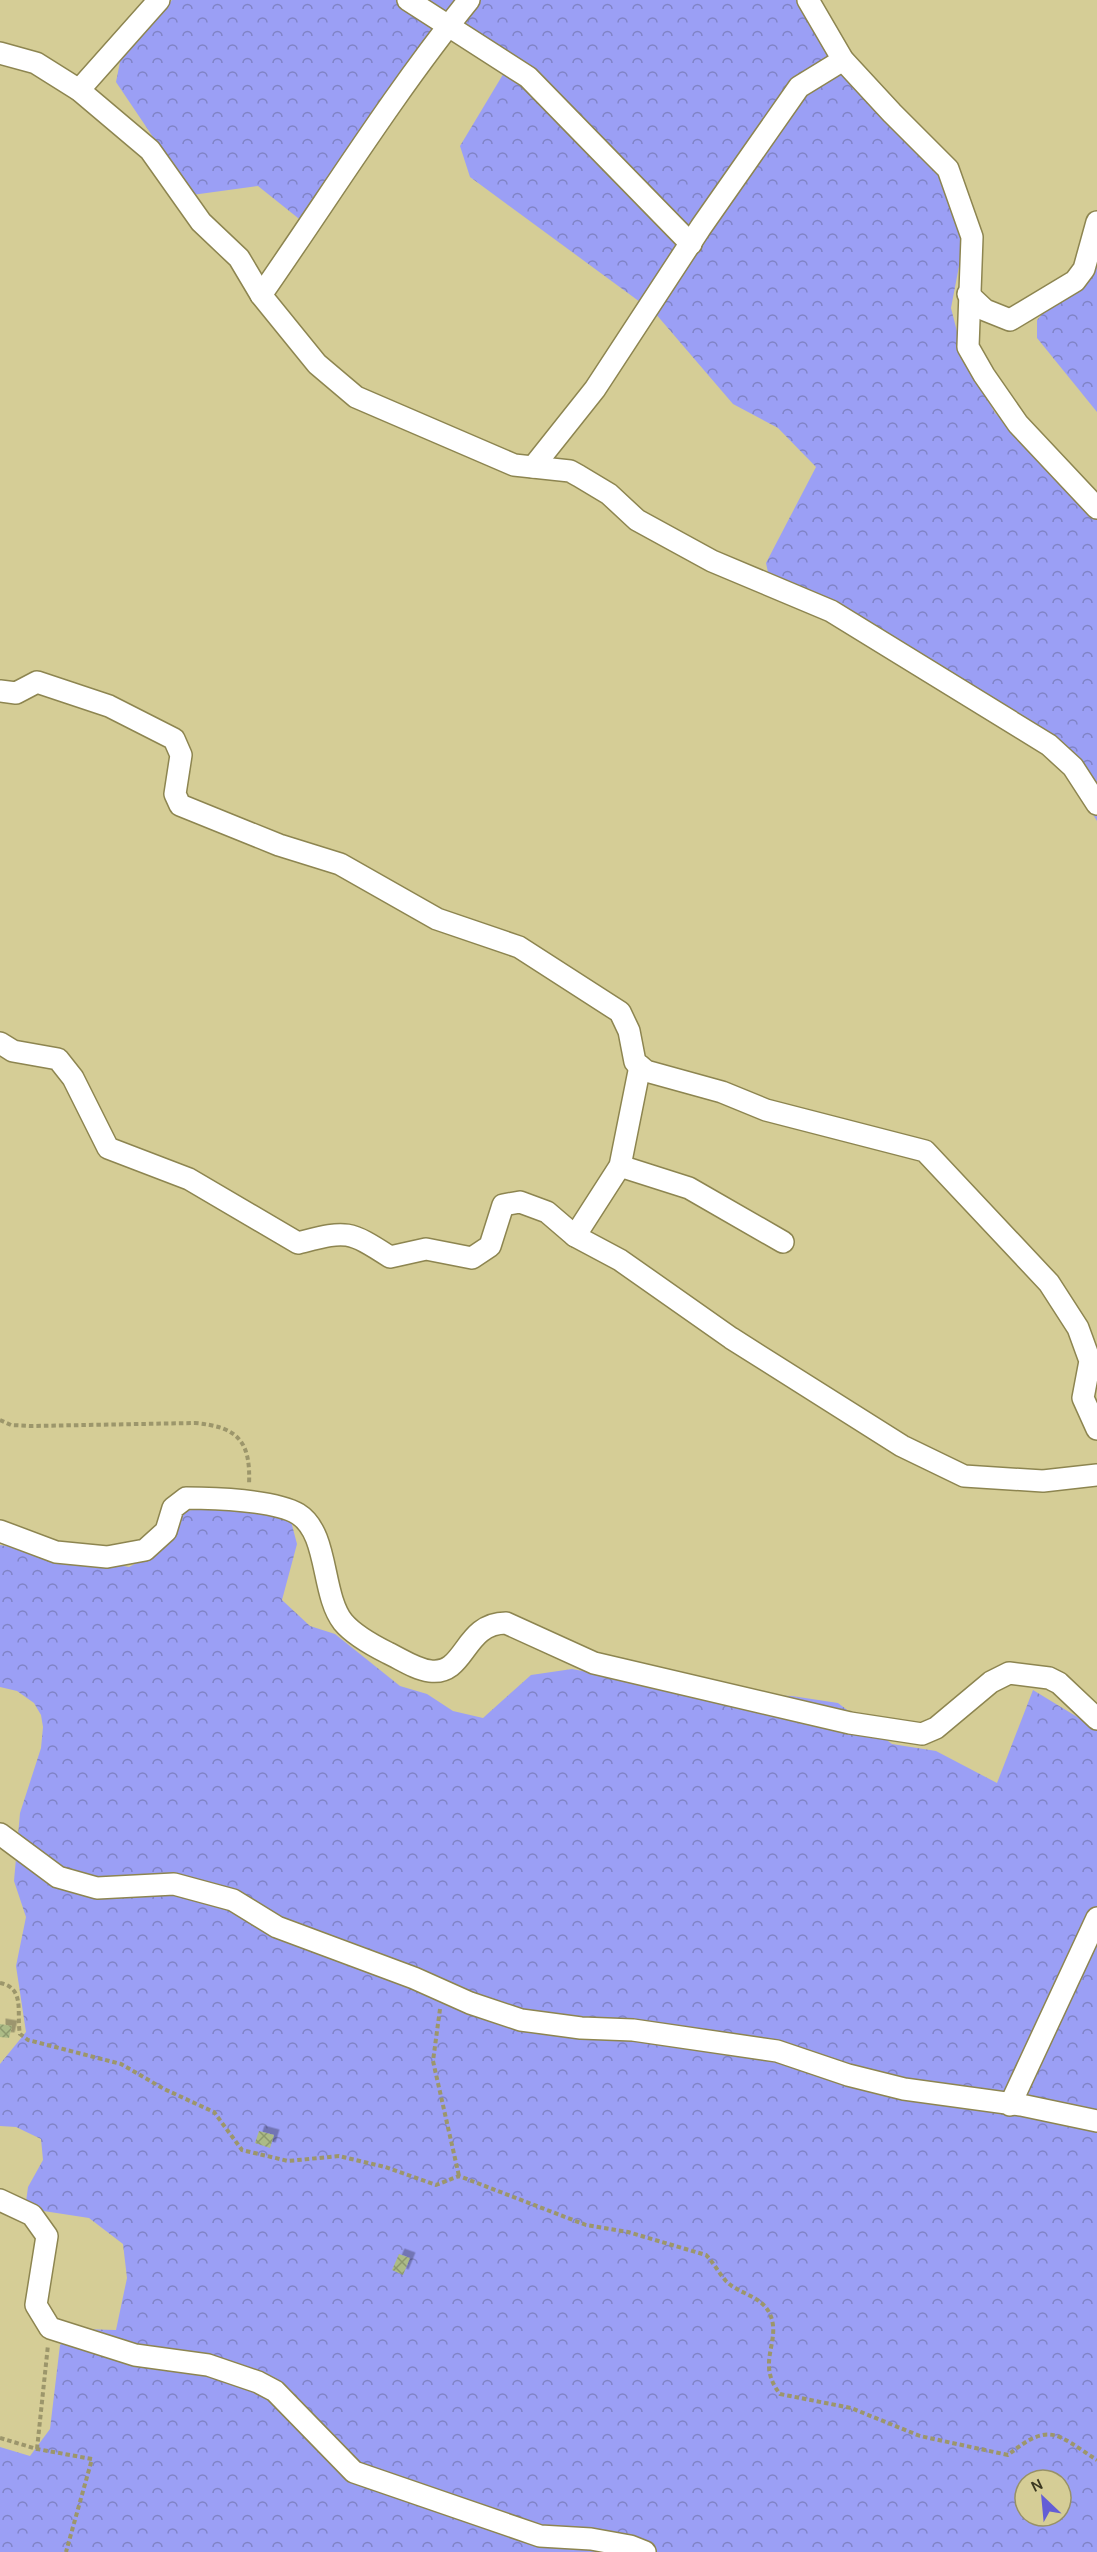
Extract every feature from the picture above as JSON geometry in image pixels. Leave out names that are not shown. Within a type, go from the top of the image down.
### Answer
[{"type":"street","points":[[80,90],[159,0]]},
{"type":"street","points":[[408,0],[528,77],[691,243]]},
{"type":"street","points":[[261,295],[359,147],[469,0]]},
{"type":"street","points":[[808,0],[843,60],[948,169],[972,237],[968,294],[968,347],[984,375],[1018,424],[1097,508]]},
{"type":"street","points":[[0,53],[36,63],[80,90],[150,150],[201,222],[239,258],[261,295],[317,364],[356,397],[514,465],[570,471],[609,494],[638,519],[712,561],[831,611],[1049,745],[1073,767],[1097,804]]},
{"type":"street","points":[[533,467],[595,388],[691,243],[799,87],[843,60]]},
{"type":"street","points":[[968,294],[986,310],[1010,320],[1075,281],[1084,269],[1097,222]]},
{"type":"street","points":[[0,691],[16,693],[37,682],[109,706],[174,739],[181,755],[175,794],[180,805],[279,845],[340,864],[437,920],[519,947],[621,1012],[630,1032],[635,1062],[646,1071],[722,1092],[766,1110],[925,1151],[1049,1283],[1078,1328],[1090,1361],[1083,1398],[1097,1429]]},
{"type":"street","points":[[0,1043],[13,1051],[58,1059],[73,1078],[108,1148],[189,1179],[298,1243],[338,1233],[360,1238],[390,1257],[426,1249],[472,1258],[490,1246],[503,1205],[520,1202],[547,1212],[575,1236],[620,1260],[731,1338],[902,1446],[964,1476],[1043,1481],[1097,1475]]},
{"type":"street","points":[[575,1236],[620,1166],[640,1066]]},
{"type":"street","points":[[620,1166],[690,1188],[783,1242]]},
{"type":"street","points":[[0,1531],[56,1552],[107,1557],[145,1550],[166,1531],[173,1508],[186,1498],[248,1502],[286,1509],[305,1520],[314,1533],[333,1603],[344,1623],[380,1649],[421,1670],[433,1672],[454,1664],[475,1634],[494,1623],[506,1623],[594,1663],[850,1723],[922,1734],[943,1724],[991,1682],[1009,1673],[1048,1678],[1059,1683],[1097,1719]]},
{"type":"street","points":[[0,1834],[58,1876],[97,1888],[174,1884],[233,1899],[277,1927],[414,1978],[443,1993],[521,2020],[581,2028],[633,2030],[777,2051],[848,2075],[904,2089],[1097,2121]]},
{"type":"street","points":[[1010,2105],[1097,1918]]},
{"type":"street","points":[[0,2200],[32,2216],[47,2236],[36,2305],[50,2328],[135,2355],[208,2365],[258,2382],[275,2391],[354,2472],[540,2536],[591,2538],[630,2546],[645,2552]]},
{"type":"path","points":[[0,1420],[11,1425],[31,1426],[195,1423],[222,1426],[237,1436],[244,1446],[250,1464],[248,1502]]},
{"type":"path","points":[[0,1983],[15,1989],[19,1998],[20,2034],[28,2040],[121,2064],[164,2089],[214,2112],[242,2150],[288,2161],[339,2156],[385,2167],[436,2186],[459,2176],[586,2225],[628,2232],[705,2255],[714,2262],[726,2282],[761,2302],[769,2311],[772,2330],[768,2370],[770,2382],[780,2394],[851,2408],[920,2436],[1008,2455],[1039,2433],[1049,2433],[1063,2438],[1097,2460]]},
{"type":"path","points":[[443,1993],[433,2061],[459,2176]]},
{"type":"path","points":[[37,2449],[50,2328]]},
{"type":"path","points":[[0,2438],[37,2449],[92,2459],[66,2552]]},
{"type":"green space","points":[[172,0],[799,0],[952,186],[965,235],[951,308],[963,355],[995,413],[1097,512],[1097,821],[1052,749],[769,577],[766,563],[816,467],[778,428],[733,404],[655,313],[470,177],[460,146],[514,56],[446,16],[303,222],[258,186],[192,195],[116,82],[121,57]]},
{"type":"green space","points":[[1097,261],[1097,412],[1037,338],[1037,320],[1070,284]]},
{"type":"green space","points":[[230,1505],[291,1521],[297,1544],[282,1600],[310,1626],[335,1634],[400,1686],[427,1694],[453,1711],[483,1718],[531,1675],[572,1669],[697,1693],[792,1696],[838,1703],[892,1744],[936,1751],[997,1783],[1033,1690],[1097,1729],[1097,2552],[0,2552],[0,2447],[30,2456],[50,2429],[60,2345],[81,2329],[116,2330],[127,2278],[123,2244],[89,2218],[37,2210],[26,2202],[28,2187],[43,2160],[41,2139],[16,2127],[0,2126],[0,2064],[26,2032],[16,1966],[26,1917],[14,1881],[20,1813],[41,1748],[43,1727],[41,1715],[34,1703],[17,1691],[0,1687],[0,1545],[129,1567],[166,1547],[185,1511]]},
{"type":"building","points":[[0,2024],[12,2026],[9,2038],[0,2037]]},
{"type":"building","points":[[259,2131],[274,2135],[270,2148],[255,2143]]},
{"type":"building","points":[[399,2254],[410,2258],[403,2275],[392,2270]]}]
